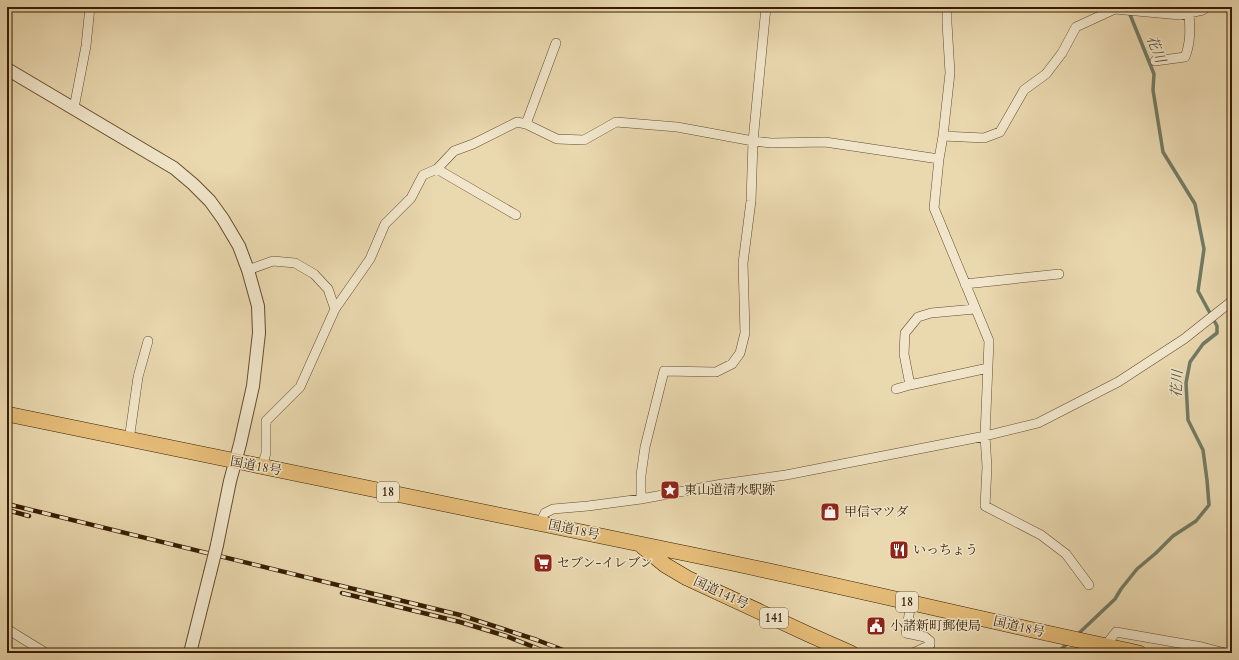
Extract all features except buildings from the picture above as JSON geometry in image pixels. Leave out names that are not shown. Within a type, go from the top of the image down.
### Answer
[{"type":"highway","name":"国道18号","points":[[7,414],[540,523],[1139,653]]},
{"type":"highway","name":"国道141号","points":[[640,545],[665,565],[697,582],[826,648],[851,653]]},
{"type":"highway","points":[[697,582],[700,568],[703,563],[709,559]]},
{"type":"street","points":[[74,108],[86,46],[90,7]]},
{"type":"street","points":[[641,499],[641,475],[645,446],[664,371],[716,372],[732,364],[740,353],[745,333],[743,263],[751,201],[753,141],[766,7]]},
{"type":"street","points":[[948,7],[947,23],[950,73],[934,208],[989,341],[985,436],[987,466],[984,506],[1041,535],[1066,554],[1089,585]]},
{"type":"street","points":[[943,136],[984,138],[1000,132],[1024,90],[1046,74],[1062,53],[1076,27],[1116,9],[1180,15],[1203,10],[1206,7]]},
{"type":"street","points":[[1155,61],[1185,57],[1188,50],[1190,36],[1189,13]]},
{"type":"street","points":[[526,124],[556,43]]},
{"type":"street","points":[[7,69],[174,168],[210,200],[239,246],[248,270],[258,306],[259,333],[253,386],[217,545],[190,653]]},
{"type":"street","points":[[262,467],[266,453],[266,421],[300,387],[335,309],[370,259],[385,224],[411,198],[423,175],[437,169],[454,152],[517,122],[526,124],[558,139],[584,140],[616,122],[677,127],[771,143],[825,142],[939,159]]},
{"type":"street","points":[[437,169],[516,215]]},
{"type":"street","points":[[248,270],[273,261],[295,263],[314,274],[328,289],[335,309]]},
{"type":"street","points":[[965,284],[1059,274]]},
{"type":"street","points":[[540,523],[545,513],[553,509],[641,499],[786,474],[985,436],[1038,423],[1118,382],[1184,339],[1232,301]]},
{"type":"street","points":[[910,385],[904,354],[905,334],[918,317],[931,313],[975,309]]},
{"type":"street","points":[[129,440],[138,377],[148,341]]},
{"type":"street","points":[[896,389],[988,368]]},
{"type":"street","points":[[911,603],[906,633],[925,637],[930,641],[930,645],[913,653]]},
{"type":"street","points":[[7,629],[46,653]]},
{"type":"street","points":[[1105,646],[1116,632],[1202,647],[1225,653]]},
{"type":"waterway","name":"花川","points":[[1077,635],[1115,599],[1137,569],[1173,536],[1196,521],[1209,505],[1203,450],[1188,420],[1186,383],[1190,362],[1203,344],[1217,333],[1217,326],[1198,291],[1204,249],[1195,204],[1163,152],[1153,90],[1154,74],[1129,12]]},
{"type":"waterway","name":"花川","points":[[1057,653],[1068,643]]},
{"type":"railway","points":[[7,504],[460,615],[537,640],[571,653]]},
{"type":"railway","points":[[7,510],[29,516]]},
{"type":"railway","points":[[342,593],[460,622],[506,636],[549,653]]},
{"type":"place","name":"東山道清水駅跡","points":[[670,490]]},
{"type":"place","name":"甲信マツダ","points":[[830,512]]},
{"type":"place","name":"いっちょう","points":[[899,550]]},
{"type":"place","name":"セブン-イレブン","points":[[543,563]]},
{"type":"place","name":"小諸新町郵便局","points":[[876,626]]}]
